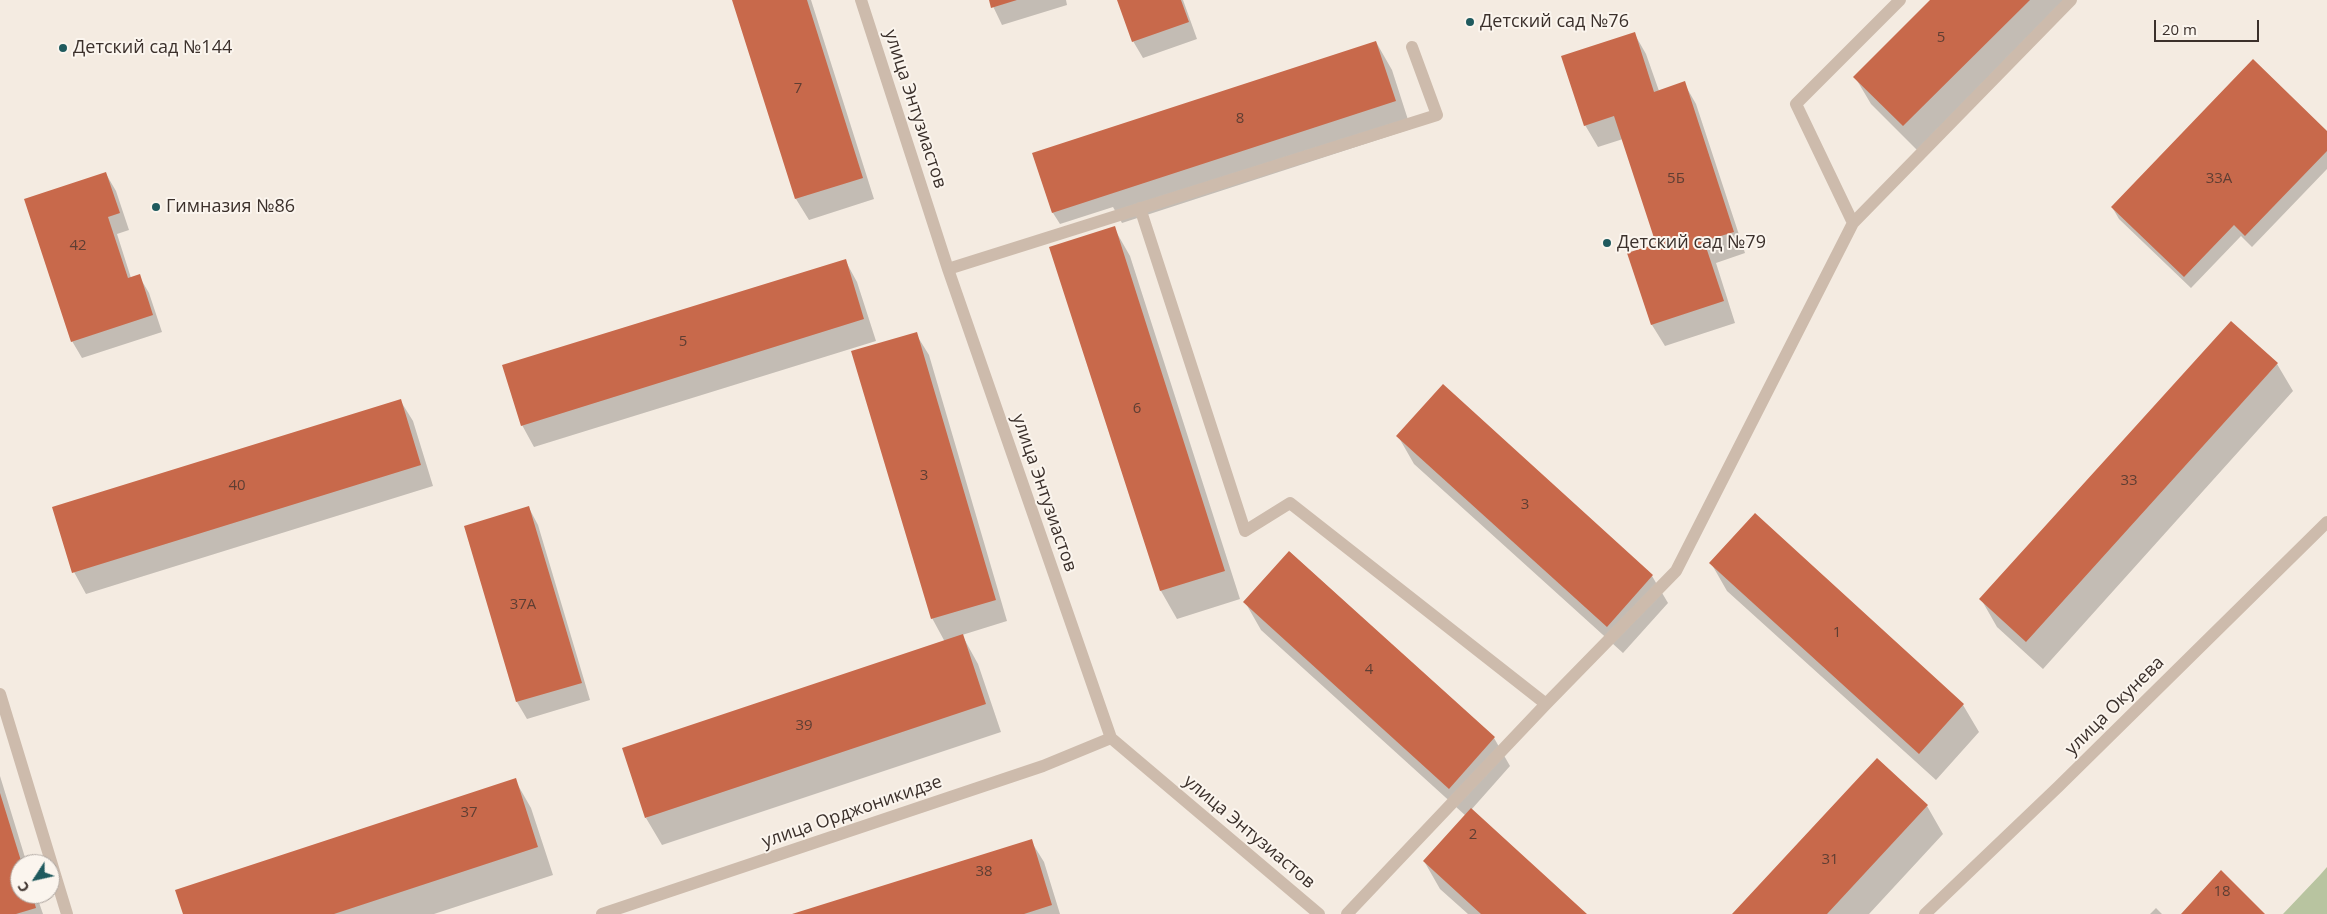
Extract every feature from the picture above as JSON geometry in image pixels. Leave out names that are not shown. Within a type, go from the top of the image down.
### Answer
[{"type":"street","name":"улица Энтузиастов","points":[[861,0],[948,270],[1111,738],[1319,914]]},
{"type":"street","points":[[1853,223],[1796,104],[1900,0]]},
{"type":"street","points":[[1347,914],[1546,704],[1676,571],[1853,223],[2071,0]]},
{"type":"street","points":[[948,270],[1437,115],[1412,47]]},
{"type":"street","points":[[1140,208],[1245,531],[1290,503],[1546,704]]},
{"type":"street","name":"улица Окунева","points":[[1925,914],[2058,787],[2327,522]]},
{"type":"street","points":[[0,694],[67,914]]},
{"type":"street","name":"улица Орджоникидзе","points":[[606,913],[1043,766],[1111,738]]},
{"type":"green space","points":[[2327,867],[2327,914],[2283,914],[2320,875]]},
{"type":"building","points":[[732,0],[807,0],[863,178],[795,199]]},
{"type":"building","points":[[989,0],[1017,0],[991,8]]},
{"type":"building","points":[[1117,0],[1181,0],[1189,22],[1132,42]]},
{"type":"building","points":[[1930,0],[2030,0],[1903,126],[1853,77]]},
{"type":"building","points":[[1635,32],[1654,92],[1685,81],[1734,232],[1704,241],[1724,301],[1651,325],[1627,253],[1656,244],[1614,116],[1584,126],[1561,56]]},
{"type":"building","points":[[1376,41],[1396,101],[1052,213],[1032,153]]},
{"type":"building","points":[[2253,59],[2327,131],[2327,151],[2245,236],[2234,225],[2184,277],[2111,207]]},
{"type":"building","points":[[106,172],[120,213],[108,217],[128,278],[140,274],[153,315],[71,342],[24,199]]},
{"type":"building","points":[[1115,226],[1225,571],[1160,591],[1049,247]]},
{"type":"building","points":[[846,259],[864,319],[521,426],[502,365]]},
{"type":"building","points":[[2231,321],[2278,363],[2026,642],[1979,599]]},
{"type":"building","points":[[917,332],[996,600],[931,619],[851,351]]},
{"type":"building","points":[[1443,384],[1653,575],[1607,627],[1396,436]]},
{"type":"building","points":[[401,399],[421,465],[72,573],[52,507]]},
{"type":"building","points":[[529,506],[582,683],[516,702],[464,526]]},
{"type":"building","points":[[1755,513],[1964,704],[1919,754],[1709,563]]},
{"type":"building","points":[[1289,551],[1495,737],[1449,789],[1243,602]]},
{"type":"building","points":[[963,634],[986,704],[645,818],[622,748]]},
{"type":"building","points":[[1877,758],[1928,805],[1827,914],[1732,914]]},
{"type":"building","points":[[516,778],[538,847],[334,914],[183,914],[175,890]]},
{"type":"building","points":[[0,793],[19,854],[10,854],[10,904],[35,904],[36,908],[16,914],[0,914]]},
{"type":"building","points":[[1471,808],[1587,914],[1481,914],[1423,861]]},
{"type":"building","points":[[1032,839],[1052,905],[1024,914],[792,914]]},
{"type":"building","points":[[2221,870],[2265,914],[2181,914]]},
{"type":"place","name":"Детский сад №76","points":[[1470,22]]},
{"type":"place","name":"Детский сад №144","points":[[63,48]]},
{"type":"place","name":"Гимназия №86","points":[[156,207]]},
{"type":"place","name":"Детский сад №79","points":[[1607,243]]}]
